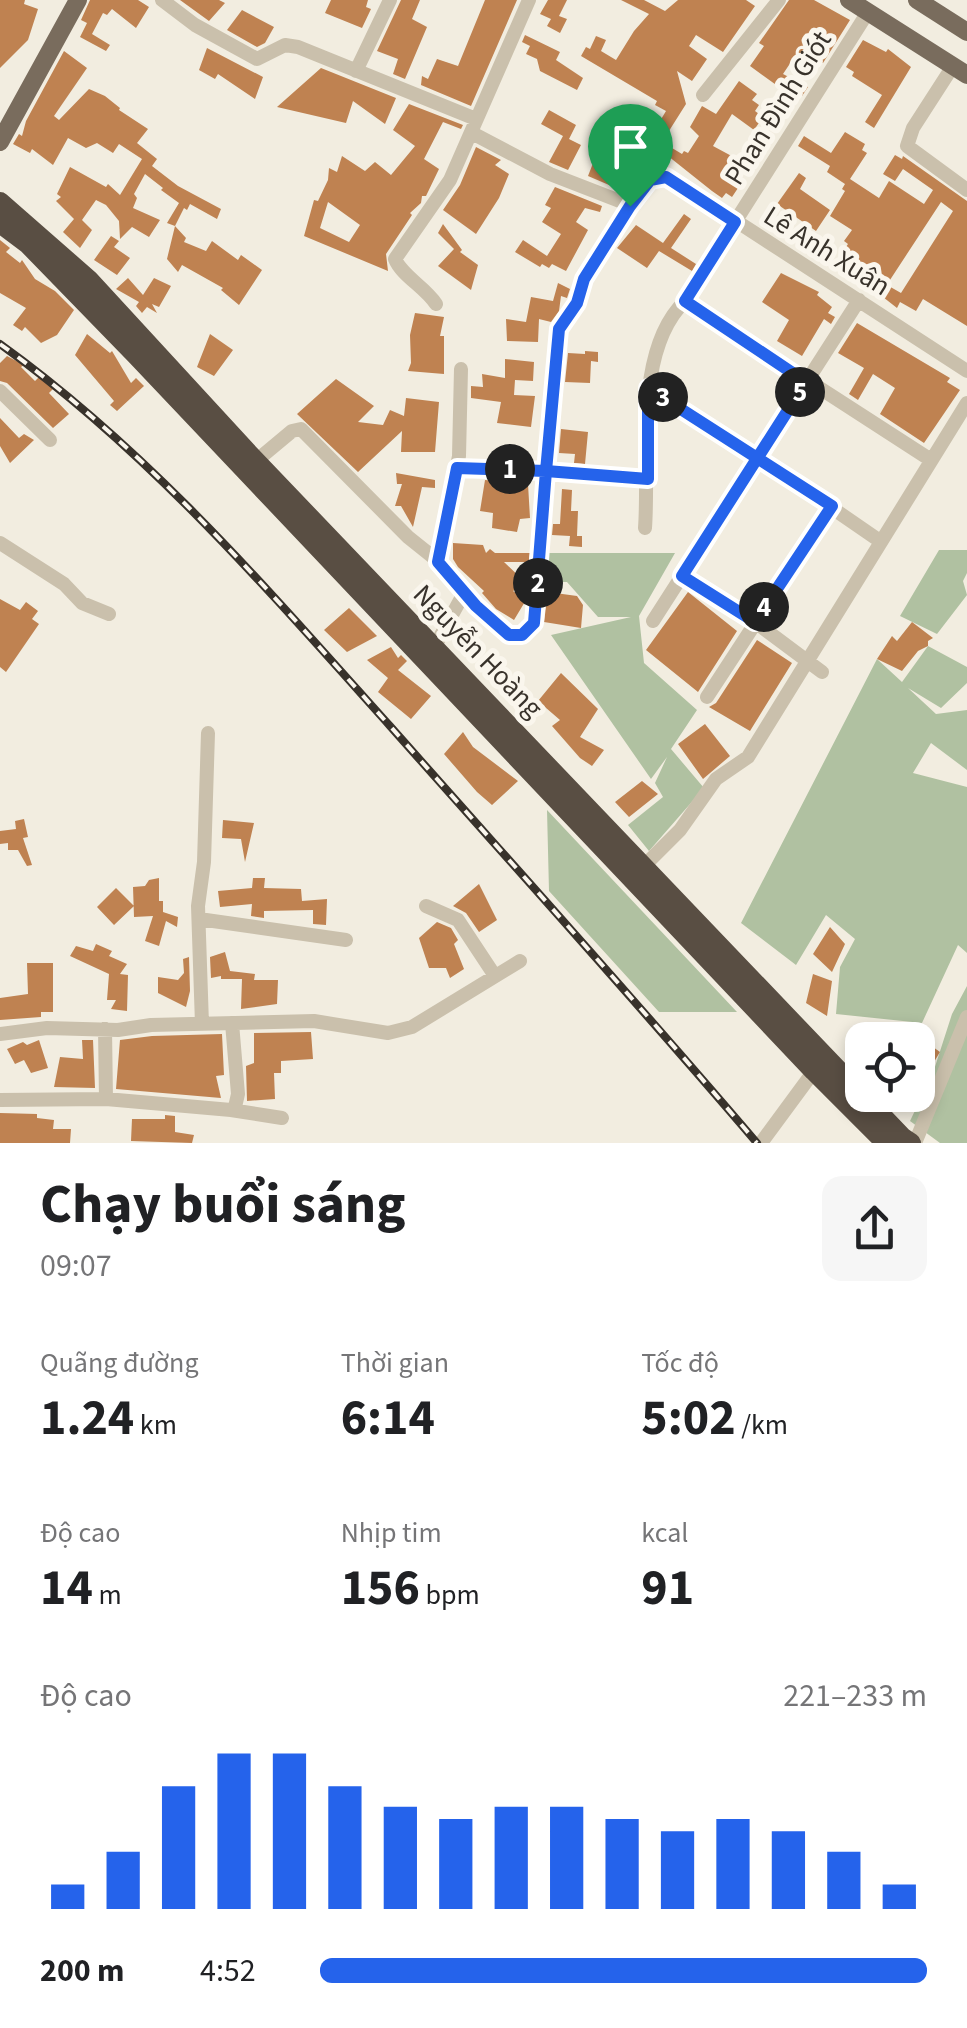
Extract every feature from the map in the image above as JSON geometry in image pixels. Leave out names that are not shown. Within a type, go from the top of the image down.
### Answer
[{"type":"highway","name":"Nguyễn Hoàng","points":[[0,202],[89,280],[256,461],[902,1138],[913,1143]]},
{"type":"highway","name":"Nguyễn Hoàng","points":[[0,224],[28,244],[136,355],[886,1143]]},
{"type":"main road","points":[[0,142],[78,0]]},
{"type":"main road","points":[[849,0],[960,70]]},
{"type":"main road","points":[[917,0],[967,32]]},
{"type":"street","points":[[162,0],[196,25],[257,59],[292,45],[474,126],[550,174],[630,206],[584,279],[577,303],[559,329],[533,627],[522,635],[509,635],[300,430],[292,431],[256,461]]},
{"type":"street","points":[[356,71],[390,0]]},
{"type":"street","points":[[436,304],[428,292],[397,266],[395,259],[450,180],[529,0]]},
{"type":"street","points":[[704,95],[779,0]]},
{"type":"street","name":"Phan Đình Giót","points":[[645,528],[648,388],[660,334],[685,301],[868,12]]},
{"type":"street","points":[[960,70],[913,128],[907,146],[967,190]]},
{"type":"street","name":"Lê Anh Xuân","points":[[630,206],[650,180],[660,176],[674,180],[967,372]]},
{"type":"street","points":[[653,621],[859,300]]},
{"type":"street","points":[[685,301],[931,460]]},
{"type":"street","points":[[438,562],[457,468],[461,369]]},
{"type":"street","points":[[648,388],[880,541]]},
{"type":"street","points":[[0,391],[50,440]]},
{"type":"street","points":[[645,865],[680,830],[716,779],[748,757],[967,403]]},
{"type":"street","points":[[457,468],[648,479]]},
{"type":"street","points":[[707,697],[832,506]]},
{"type":"street","points":[[0,544],[64,584],[82,603],[110,614]]},
{"type":"street","points":[[682,576],[755,622],[822,672]]},
{"type":"street","points":[[435,646],[464,593]]},
{"type":"street","points":[[202,1024],[198,919],[208,733]]},
{"type":"street","points":[[426,906],[458,920],[495,976]]},
{"type":"street","points":[[198,919],[346,940]]},
{"type":"street","points":[[0,1034],[47,1028],[326,1021],[396,1033],[520,961]]},
{"type":"street","points":[[913,1143],[967,1017]]},
{"type":"street","points":[[231,1110],[238,1094],[232,1022]]},
{"type":"street","points":[[105,1029],[106,1099]]},
{"type":"street","points":[[761,1143],[814,1071]]},
{"type":"street","points":[[0,1100],[106,1099],[282,1118]]},
{"type":"green space","points":[[939,550],[967,550],[963,581],[967,595],[937,634],[900,616]]},
{"type":"green space","points":[[548,553],[675,553],[639,616],[644,663],[697,710],[671,749],[704,788],[649,851],[628,825],[663,797],[655,783],[667,757],[651,779],[551,635],[631,617],[598,617],[567,582],[547,582]]},
{"type":"green space","points":[[928,646],[967,667],[967,683],[941,708],[908,688],[936,714],[967,710],[967,770],[931,743],[913,773],[967,787],[967,953],[958,945],[922,1022],[836,1014],[840,967],[855,939],[826,915],[796,965],[741,923],[877,659],[902,682]]},
{"type":"green space","points":[[547,810],[737,1012],[659,1012],[549,891]]},
{"type":"green space","points":[[967,986],[967,1143],[940,1143],[910,1121],[914,1112],[935,1112],[935,1067],[952,1014]]},
{"type":"building","points":[[0,0],[25,0],[24,4],[38,9],[28,40],[0,68]]},
{"type":"building","points":[[90,0],[138,0],[149,7],[136,28],[112,9],[107,15],[103,13],[92,34],[110,45],[106,51],[80,37],[87,23],[81,20]]},
{"type":"building","points":[[180,0],[219,0],[225,3],[209,21]]},
{"type":"building","points":[[331,0],[368,0],[366,7],[371,9],[362,28],[325,13]]},
{"type":"building","points":[[401,0],[420,0],[412,19],[427,27],[405,79],[393,74],[398,59],[377,51]]},
{"type":"building","points":[[485,0],[517,0],[471,106],[421,85],[422,76],[428,79],[437,59],[458,66]]},
{"type":"building","points":[[548,0],[567,0],[559,16],[567,19],[560,33],[547,26],[551,19],[540,14]]},
{"type":"building","points":[[621,0],[644,0],[665,11],[678,0],[746,0],[755,6],[723,52],[696,35],[689,46],[707,59],[692,81],[677,71],[686,104],[662,142],[682,154],[688,153],[699,136],[690,127],[702,106],[716,114],[739,81],[757,94],[752,100],[759,105],[755,111],[763,117],[754,130],[732,114],[713,146],[739,160],[731,184],[738,188],[732,197],[726,193],[722,198],[663,152],[658,160],[642,151],[666,111],[655,105],[657,101],[581,56],[596,36],[606,40],[601,51],[616,60],[649,14]]},
{"type":"building","points":[[789,0],[814,0],[850,20],[823,63],[817,59],[812,67],[795,56],[783,74],[808,87],[802,96],[779,87],[750,66],[764,46],[759,43]]},
{"type":"building","points":[[242,10],[274,27],[265,43],[257,47],[227,30]]},
{"type":"building","points":[[525,35],[560,52],[556,60],[583,78],[577,90],[540,71],[537,59],[526,54],[530,46],[522,42]]},
{"type":"building","points":[[863,40],[886,52],[888,49],[911,67],[874,128],[865,122],[882,95],[852,76],[854,72],[846,67]]},
{"type":"building","points":[[207,48],[263,77],[255,99],[218,74],[215,79],[199,70]]},
{"type":"building","points":[[64,51],[87,68],[54,116],[59,120],[89,89],[105,96],[148,129],[137,143],[157,159],[152,166],[178,186],[221,209],[217,219],[190,204],[175,226],[167,223],[179,203],[145,174],[134,194],[137,198],[133,208],[160,220],[149,237],[132,227],[120,239],[119,221],[106,205],[96,200],[82,220],[92,230],[80,248],[63,232],[74,219],[56,201],[61,197],[57,194],[70,167],[106,187],[108,184],[120,195],[142,159],[119,144],[113,153],[97,143],[86,148],[68,138],[53,165],[32,149],[30,153],[13,144],[19,134],[22,136],[26,121]]},
{"type":"building","points":[[321,68],[396,98],[385,124],[353,101],[346,123],[277,107]]},
{"type":"building","points":[[409,104],[463,125],[461,129],[443,122],[424,159],[439,169],[426,196],[410,213],[386,254],[388,271],[304,236],[314,200],[318,201],[328,180],[329,168],[337,172],[342,156],[365,171],[375,162],[391,175],[415,146],[393,130]],"holes":[[[328,202],[360,225],[349,242],[320,228]]]},
{"type":"building","points":[[549,110],[576,125],[569,139],[581,145],[568,170],[549,162],[563,136],[541,124]]},
{"type":"building","points":[[845,132],[865,144],[862,150],[867,153],[850,179],[879,198],[889,181],[924,204],[933,190],[903,169],[895,181],[883,174],[895,155],[902,159],[903,156],[967,201],[967,326],[923,299],[916,311],[900,302],[897,308],[874,290],[880,281],[901,293],[953,211],[941,202],[888,283],[865,268],[856,280],[835,263],[852,230],[830,216],[845,184],[827,172],[830,166],[798,146],[804,136],[831,153]]},
{"type":"building","points":[[476,147],[501,160],[495,165],[509,174],[476,234],[443,210],[460,185]]},
{"type":"building","points":[[597,153],[632,173],[623,191],[588,176]]},
{"type":"building","points":[[799,173],[806,178],[800,189],[830,210],[816,231],[777,204]]},
{"type":"building","points":[[555,187],[602,206],[600,212],[585,208],[576,222],[588,230],[566,271],[552,264],[549,268],[542,264],[540,267],[515,252],[523,240],[547,256],[561,234],[542,222],[551,208],[545,205]]},
{"type":"building","points":[[684,214],[691,219],[671,248],[696,264],[692,271],[659,251],[647,268],[617,248],[636,225],[663,243]]},
{"type":"building","points":[[443,224],[460,252],[478,265],[471,290],[438,266],[454,249],[438,233]]},
{"type":"building","points":[[175,226],[186,238],[184,242],[206,251],[212,241],[238,260],[241,255],[262,270],[239,305],[223,288],[182,265],[178,272],[167,259]]},
{"type":"building","points":[[111,236],[119,241],[114,247],[130,258],[117,275],[94,260]]},
{"type":"building","points":[[0,240],[10,248],[6,252],[20,263],[22,260],[35,279],[55,291],[74,310],[57,335],[41,343],[25,327],[22,331],[13,325],[26,308],[0,293]]},
{"type":"building","points":[[781,273],[819,292],[817,295],[832,307],[828,313],[835,317],[831,324],[824,319],[802,356],[777,341],[789,320],[762,302]]},
{"type":"building","points":[[128,278],[143,295],[154,278],[171,286],[159,307],[152,304],[157,313],[147,307],[142,313],[136,306],[139,302],[116,289]]},
{"type":"building","points":[[558,283],[570,289],[567,298],[561,296],[559,311],[551,322],[539,319],[538,342],[507,341],[506,319],[526,322],[531,297],[553,301]]},
{"type":"building","points":[[415,313],[444,317],[440,336],[444,336],[444,374],[408,371]]},
{"type":"building","points":[[857,323],[950,378],[947,382],[960,390],[924,443],[880,414],[895,388],[873,374],[858,400],[849,394],[864,368],[838,353]]},
{"type":"building","points":[[87,334],[112,351],[131,383],[136,378],[144,386],[117,411],[110,405],[114,401],[75,355]]},
{"type":"building","points":[[210,334],[233,350],[214,376],[197,367]]},
{"type":"building","points":[[598,352],[598,362],[591,361],[590,383],[565,382],[568,353]]},
{"type":"building","points":[[7,356],[24,365],[21,367],[35,381],[40,376],[53,389],[49,393],[69,414],[53,428],[7,383],[0,381],[0,363]]},
{"type":"building","points":[[505,359],[534,362],[533,381],[515,380],[514,395],[535,396],[531,427],[497,423],[501,402],[471,398],[471,386],[483,387],[482,374],[505,378]]},
{"type":"building","points":[[336,379],[374,406],[358,422],[383,425],[390,410],[404,416],[406,398],[439,402],[435,452],[401,452],[402,431],[358,472],[297,414]]},
{"type":"building","points":[[0,418],[19,438],[24,434],[34,440],[10,463],[0,446]]},
{"type":"building","points":[[561,429],[588,432],[585,464],[574,463],[575,454],[559,453]]},
{"type":"building","points":[[396,473],[435,480],[435,488],[422,487],[413,527],[401,506],[395,506],[402,484],[397,484]]},
{"type":"building","points":[[485,480],[528,484],[530,518],[520,519],[517,532],[492,528],[493,513],[480,511]]},
{"type":"building","points":[[562,489],[572,490],[571,511],[578,511],[577,536],[582,536],[582,547],[569,546],[570,536],[552,535],[553,524],[560,524]]},
{"type":"building","points":[[453,543],[483,545],[486,553],[490,549],[495,553],[530,553],[529,562],[504,562],[527,584],[513,591],[526,600],[514,620],[496,609],[484,591],[458,567],[453,559]]},
{"type":"building","points":[[548,592],[577,596],[583,605],[581,628],[544,622]]},
{"type":"building","points":[[688,592],[737,631],[698,692],[646,650]]},
{"type":"building","points":[[0,599],[20,610],[26,602],[38,611],[32,619],[39,624],[6,672],[0,667]]},
{"type":"building","points":[[349,608],[377,636],[347,652],[324,630]]},
{"type":"building","points":[[912,622],[933,638],[928,646],[918,651],[902,671],[877,659],[892,636],[897,641]]},
{"type":"building","points":[[757,640],[792,663],[750,731],[709,707],[716,703]]},
{"type":"building","points":[[391,647],[398,658],[401,655],[407,661],[398,670],[431,696],[411,719],[378,692],[388,678],[367,660]]},
{"type":"building","points":[[561,673],[598,709],[580,737],[604,750],[592,766],[552,726],[560,720],[538,701]]},
{"type":"building","points":[[705,724],[730,756],[703,779],[678,744]]},
{"type":"building","points":[[463,732],[473,747],[518,781],[492,805],[444,754]]},
{"type":"building","points":[[642,781],[658,794],[629,817],[615,802]]},
{"type":"building","points":[[24,819],[28,837],[23,838],[32,865],[27,866],[18,850],[8,850],[8,843],[0,844],[0,831],[16,829],[15,821]]},
{"type":"building","points":[[223,820],[254,823],[245,862],[241,839],[222,838]]},
{"type":"building","points":[[159,878],[163,912],[178,917],[177,927],[166,921],[159,946],[145,941],[153,916],[134,917],[133,887]]},
{"type":"building","points":[[253,878],[265,878],[264,888],[301,889],[302,901],[327,899],[326,925],[313,924],[313,910],[264,911],[264,918],[251,916],[252,904],[220,907],[218,891],[252,888]]},
{"type":"building","points":[[479,884],[497,920],[479,932],[466,913],[453,906]]},
{"type":"building","points":[[116,888],[134,906],[114,925],[97,907]]},
{"type":"building","points":[[437,922],[451,928],[458,940],[454,944],[464,969],[450,978],[446,968],[429,968],[419,938]]},
{"type":"building","points":[[830,927],[845,944],[832,972],[813,954]]},
{"type":"building","points":[[96,944],[112,951],[109,956],[127,964],[120,974],[128,975],[127,1011],[111,1009],[116,1000],[107,1000],[109,974],[70,956],[76,946],[93,951]]},
{"type":"building","points":[[225,952],[230,971],[255,974],[254,980],[278,980],[277,1004],[241,1009],[242,979],[211,978],[210,957]]},
{"type":"building","points":[[189,957],[190,991],[186,1007],[158,993],[158,977],[178,980],[184,973],[183,959]]},
{"type":"building","points":[[27,963],[53,963],[53,1012],[41,1012],[41,1017],[0,1020],[0,998],[28,994]]},
{"type":"building","points":[[813,974],[832,981],[827,1016],[806,1003]]},
{"type":"building","points":[[311,1032],[313,1059],[281,1061],[281,1073],[274,1073],[275,1099],[247,1101],[246,1066],[254,1063],[254,1033]]},
{"type":"building","points":[[222,1034],[224,1075],[216,1076],[221,1098],[116,1089],[120,1040]]},
{"type":"building","points":[[39,1040],[48,1068],[31,1073],[24,1060],[15,1064],[7,1049]]},
{"type":"building","points":[[82,1040],[93,1040],[95,1088],[54,1087],[60,1057],[83,1059]]},
{"type":"building","points":[[0,1113],[37,1114],[37,1118],[54,1120],[53,1129],[71,1129],[70,1143],[0,1143]]},
{"type":"building","points":[[165,1115],[175,1116],[175,1132],[194,1135],[192,1143],[131,1141],[132,1119],[165,1119]]},
{"type":"railway","points":[[0,344],[107,430],[205,524],[575,934],[757,1143]]},
{"type":"route","points":[[630,206],[584,279],[580,298],[559,329],[546,471],[457,468],[438,562],[476,606],[509,635],[522,635],[534,623],[546,471],[648,479],[648,388],[758,457],[832,506],[755,622],[682,576],[758,457],[806,382],[685,301],[735,222],[674,180],[660,176],[650,180],[630,206]]}]
